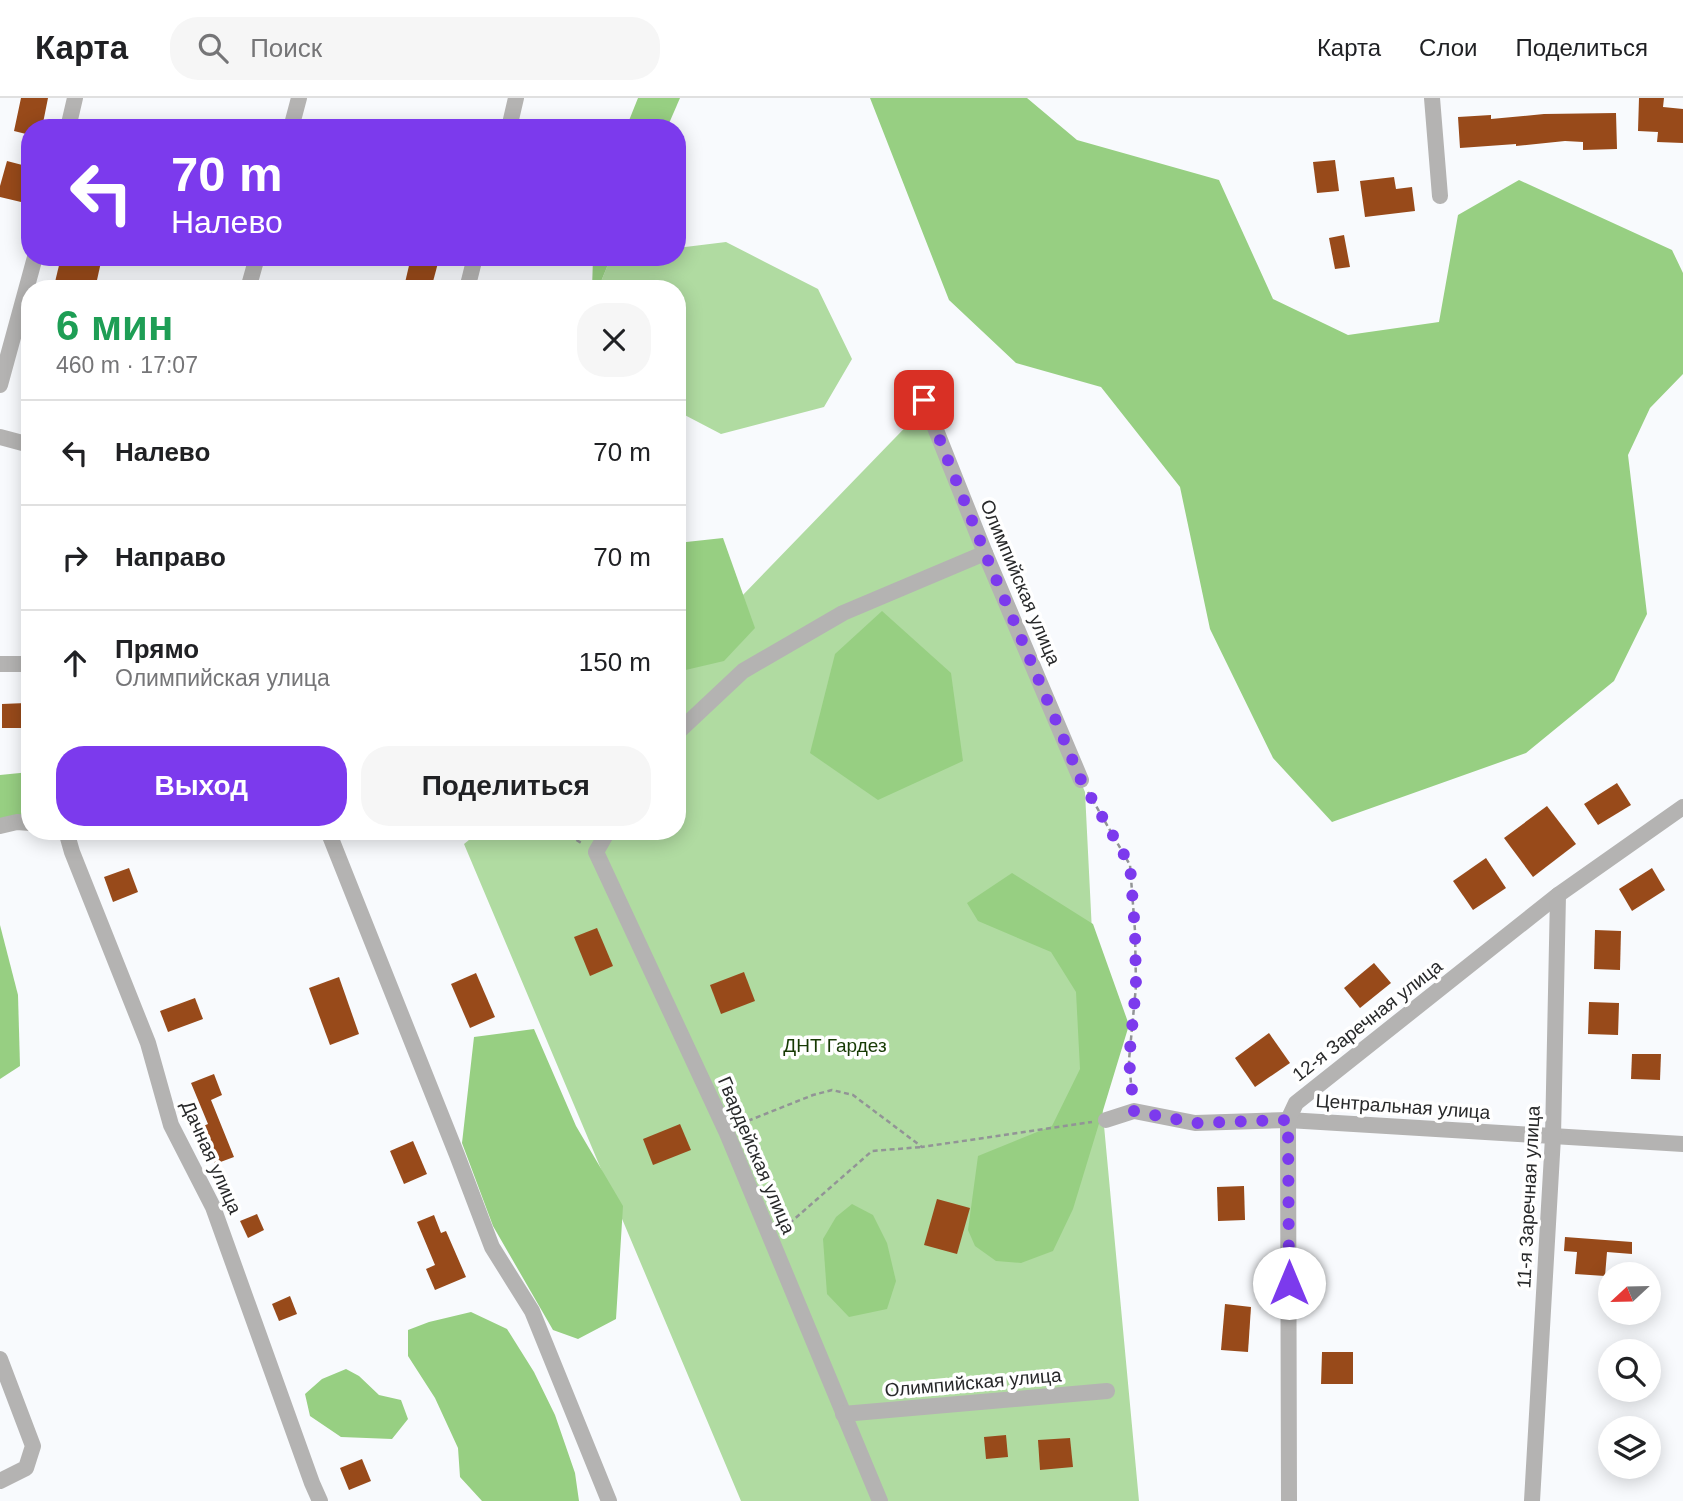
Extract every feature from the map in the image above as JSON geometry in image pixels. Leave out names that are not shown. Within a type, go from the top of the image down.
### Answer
[{"type":"street","points":[[70,119],[75,98]]},
{"type":"street","points":[[293,119],[299,98]]},
{"type":"street","points":[[511,119],[516,98]]},
{"type":"street","points":[[1432,98],[1440,196]]},
{"type":"street","points":[[0,385],[21,308]]},
{"type":"street","name":"Олимпийская улица","points":[[924,400],[1081,780]]},
{"type":"street","points":[[0,437],[21,443]]},
{"type":"street","points":[[686,725],[743,671],[843,613],[985,553]]},
{"type":"street","points":[[0,664],[21,664]]},
{"type":"street","name":"12-я Заречная улица","points":[[1288,1120],[1296,1103],[1558,895],[1683,807]]},
{"type":"street","points":[[0,826],[21,822]]},
{"type":"street","name":"Дачная улица","points":[[69,840],[148,1043],[171,1125],[213,1207],[320,1501]]},
{"type":"street","points":[[332,840],[492,1247],[532,1311],[609,1501]]},
{"type":"street","points":[[596,852],[603,840]]},
{"type":"street","name":"Гвардейская улица","points":[[596,852],[726,1130],[880,1501]]},
{"type":"street","name":"11-я Заречная улица","points":[[1532,1501],[1553,1137],[1558,895]]},
{"type":"street","points":[[1106,1119],[1134,1111]]},
{"type":"street","name":"Центральная улица","points":[[1134,1111],[1195,1123],[1288,1120],[1683,1144]]},
{"type":"street","points":[[1288,1120],[1289,1501]]},
{"type":"street","points":[[0,1359],[33,1446],[26,1468],[0,1481]]},
{"type":"street","name":"Олимпийская улица","points":[[843,1414],[1107,1391]]},
{"type":"path","points":[[1081,780],[1130,865],[1136,972],[1129,1060],[1134,1111]]},
{"type":"path","points":[[577,840],[596,852]]},
{"type":"path","points":[[726,1130],[832,1090],[853,1096],[922,1147]]},
{"type":"path","points":[[771,1239],[872,1151],[922,1147],[1106,1119]]},
{"type":"green space","points":[[638,98],[680,98],[671,119],[630,119]]},
{"type":"green space","points":[[870,98],[1027,98],[1077,140],[1219,180],[1273,299],[1348,335],[1439,322],[1458,215],[1519,180],[1672,250],[1683,273],[1683,374],[1650,408],[1628,455],[1647,614],[1614,681],[1526,753],[1332,822],[1273,758],[1210,629],[1180,487],[1101,387],[1016,363],[949,300]]},
{"type":"green space","points":[[726,242],[818,289],[852,359],[824,407],[721,434],[686,416],[686,280],[602,280],[607,266],[686,266],[686,247]]},
{"type":"green space","points":[[593,266],[607,266],[602,280],[592,280]]},
{"type":"green space","name":"ДНТ Гардез","points":[[924,408],[1085,792],[1099,1072],[1139,1501],[741,1501],[464,844],[469,840],[686,840],[686,654]]},
{"type":"green space","points":[[723,538],[755,628],[724,661],[686,670],[686,542]]},
{"type":"green space","points":[[882,611],[951,673],[963,761],[878,800],[810,753],[835,654]]},
{"type":"green space","points":[[21,773],[21,824],[0,825],[0,775]]},
{"type":"green space","points":[[1012,873],[1093,924],[1129,1025],[1073,1209],[1053,1251],[1021,1263],[996,1261],[975,1246],[968,1230],[978,1156],[1052,1126],[1080,1069],[1076,992],[1051,952],[978,921],[967,903]]},
{"type":"green space","points":[[0,925],[18,995],[20,1066],[0,1079]]},
{"type":"green space","points":[[534,1029],[576,1126],[623,1206],[616,1319],[578,1339],[553,1330],[493,1226],[462,1143],[474,1037]]},
{"type":"green space","points":[[852,1204],[873,1215],[887,1243],[896,1281],[887,1309],[849,1317],[827,1294],[823,1239],[836,1217]]},
{"type":"green space","points":[[471,1312],[507,1329],[534,1372],[555,1415],[575,1473],[579,1501],[482,1501],[460,1477],[458,1448],[435,1398],[408,1356],[408,1330]]},
{"type":"green space","points":[[346,1369],[359,1376],[379,1395],[401,1400],[408,1419],[392,1439],[341,1437],[310,1416],[305,1394],[322,1379]]},
{"type":"building","points":[[21,98],[48,98],[44,119],[21,119],[21,133],[14,131]]},
{"type":"building","points":[[1639,98],[1664,98],[1663,107],[1683,109],[1683,143],[1657,142],[1658,132],[1638,131]]},
{"type":"building","points":[[1616,113],[1617,149],[1583,150],[1583,142],[1565,141],[1460,148],[1458,117],[1491,115],[1491,119],[1544,114]]},
{"type":"building","points":[[1335,160],[1339,191],[1317,193],[1313,162]]},
{"type":"building","points":[[7,161],[21,165],[21,202],[0,197]]},
{"type":"building","points":[[1394,177],[1396,189],[1412,187],[1415,211],[1365,217],[1360,181]]},
{"type":"building","points":[[1344,235],[1350,267],[1335,269],[1329,238]]},
{"type":"building","points":[[59,266],[100,266],[97,280],[55,280]]},
{"type":"building","points":[[409,266],[437,266],[433,280],[406,280]]},
{"type":"building","points":[[21,703],[21,728],[2,728],[2,704]]},
{"type":"building","points":[[1617,783],[1631,805],[1598,825],[1584,804]]},
{"type":"building","points":[[1547,806],[1576,844],[1533,877],[1504,838]]},
{"type":"building","points":[[1486,858],[1506,888],[1473,910],[1453,881]]},
{"type":"building","points":[[129,868],[138,892],[113,902],[104,877]]},
{"type":"building","points":[[1652,868],[1665,890],[1632,911],[1619,889]]},
{"type":"building","points":[[597,928],[613,966],[590,976],[574,937]]},
{"type":"building","points":[[1595,930],[1621,931],[1620,970],[1594,969]]},
{"type":"building","points":[[1374,963],[1391,983],[1360,1008],[1344,988]]},
{"type":"building","points":[[744,972],[755,1001],[721,1014],[710,985]]},
{"type":"building","points":[[476,973],[495,1017],[470,1028],[451,984]]},
{"type":"building","points":[[339,977],[359,1034],[330,1045],[309,988]]},
{"type":"building","points":[[195,998],[203,1019],[168,1032],[160,1011]]},
{"type":"building","points":[[1589,1002],[1619,1003],[1618,1035],[1588,1034]]},
{"type":"building","points":[[1269,1033],[1290,1063],[1255,1087],[1235,1058]]},
{"type":"building","points":[[1632,1054],[1661,1054],[1660,1080],[1631,1079]]},
{"type":"building","points":[[214,1074],[222,1095],[211,1100],[234,1157],[215,1164],[201,1127],[208,1124],[191,1083]]},
{"type":"building","points":[[680,1124],[691,1150],[653,1165],[643,1139]]},
{"type":"building","points":[[413,1141],[427,1174],[404,1184],[390,1151]]},
{"type":"building","points":[[1244,1186],[1245,1220],[1218,1221],[1217,1187]]},
{"type":"building","points":[[937,1199],[970,1208],[957,1254],[924,1245]]},
{"type":"building","points":[[257,1214],[264,1230],[248,1238],[240,1221]]},
{"type":"building","points":[[434,1215],[441,1233],[446,1231],[466,1277],[435,1290],[426,1269],[435,1265],[417,1222]]},
{"type":"building","points":[[1565,1237],[1632,1242],[1632,1254],[1607,1252],[1606,1262],[1598,1262],[1598,1276],[1575,1274],[1577,1252],[1564,1251]]},
{"type":"building","points":[[290,1296],[297,1314],[279,1321],[272,1304]]},
{"type":"building","points":[[1225,1304],[1251,1307],[1248,1352],[1221,1350]]},
{"type":"building","points":[[1322,1352],[1353,1352],[1353,1384],[1321,1384]]},
{"type":"building","points":[[1006,1435],[1008,1457],[986,1459],[984,1437]]},
{"type":"building","points":[[1070,1438],[1073,1467],[1040,1470],[1038,1440]]},
{"type":"building","points":[[362,1459],[371,1481],[349,1490],[340,1468]]},
{"type":"route","points":[[924,400],[1081,780],[1130,865],[1136,986],[1129,1060],[1134,1111],[1195,1123],[1288,1120],[1289,1283]]}]
